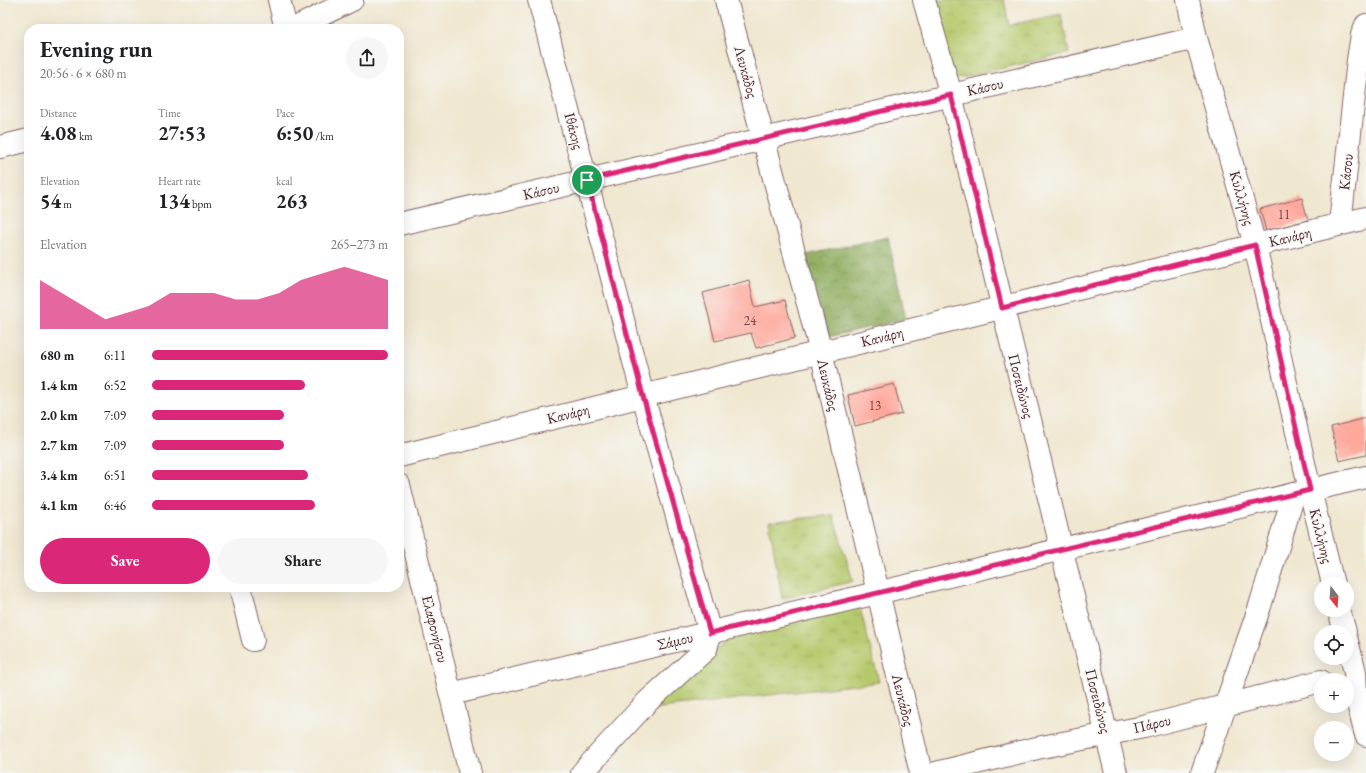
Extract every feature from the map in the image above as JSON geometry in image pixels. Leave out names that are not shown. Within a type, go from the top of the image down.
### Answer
[{"type":"street","points":[[278,0],[285,24]]},
{"type":"street","points":[[303,24],[352,0]]},
{"type":"street","name":"Ιθάκης","points":[[539,0],[643,396],[710,633]]},
{"type":"street","name":"Λευκάδος","points":[[726,0],[820,352],[921,773]]},
{"type":"street","name":"Ποσειδώνος","points":[[924,0],[951,95],[1116,773]]},
{"type":"street","name":"Κυλλήνης","points":[[1188,0],[1196,38],[1255,245],[1302,492],[1331,577]]},
{"type":"street","name":"Κάσου","points":[[1340,224],[1358,60],[1362,35],[1366,25]]},
{"type":"street","name":"Κάσου","points":[[404,223],[1196,38]]},
{"type":"street","points":[[0,147],[24,141]]},
{"type":"street","name":"Κανάρη","points":[[404,455],[1366,218]]},
{"type":"street","name":"Σάμου","points":[[451,694],[1366,477]]},
{"type":"street","points":[[1202,773],[1224,707],[1302,492]]},
{"type":"street","name":"Ελαφονήσου","points":[[404,505],[470,773]]},
{"type":"street","points":[[241,592],[253,640]]},
{"type":"street","points":[[582,773],[647,702],[706,648],[710,633]]},
{"type":"street","points":[[1352,665],[1356,696],[1366,735]]},
{"type":"street","name":"Πάρου","points":[[936,773],[1106,733],[1144,727],[1314,683]]},
{"type":"green space","points":[[932,0],[1004,0],[1009,25],[1061,14],[1069,53],[955,79]]},
{"type":"green space","points":[[888,237],[906,319],[828,337],[806,255]]},
{"type":"green space","points":[[833,515],[853,581],[782,599],[769,522]]},
{"type":"green space","points":[[859,604],[879,682],[652,709],[705,658],[732,636]]},
{"type":"building","points":[[1302,198],[1308,220],[1266,231],[1260,209]]},
{"type":"building","points":[[749,280],[755,307],[785,300],[795,338],[756,348],[751,333],[715,341],[703,293]]},
{"type":"building","points":[[894,384],[902,414],[855,426],[848,395]]},
{"type":"building","points":[[1366,418],[1366,455],[1339,461],[1331,427]]},
{"type":"route","points":[[951,95],[1002,308],[1255,245],[1310,490],[710,633],[643,396],[587,180],[951,95]]}]
